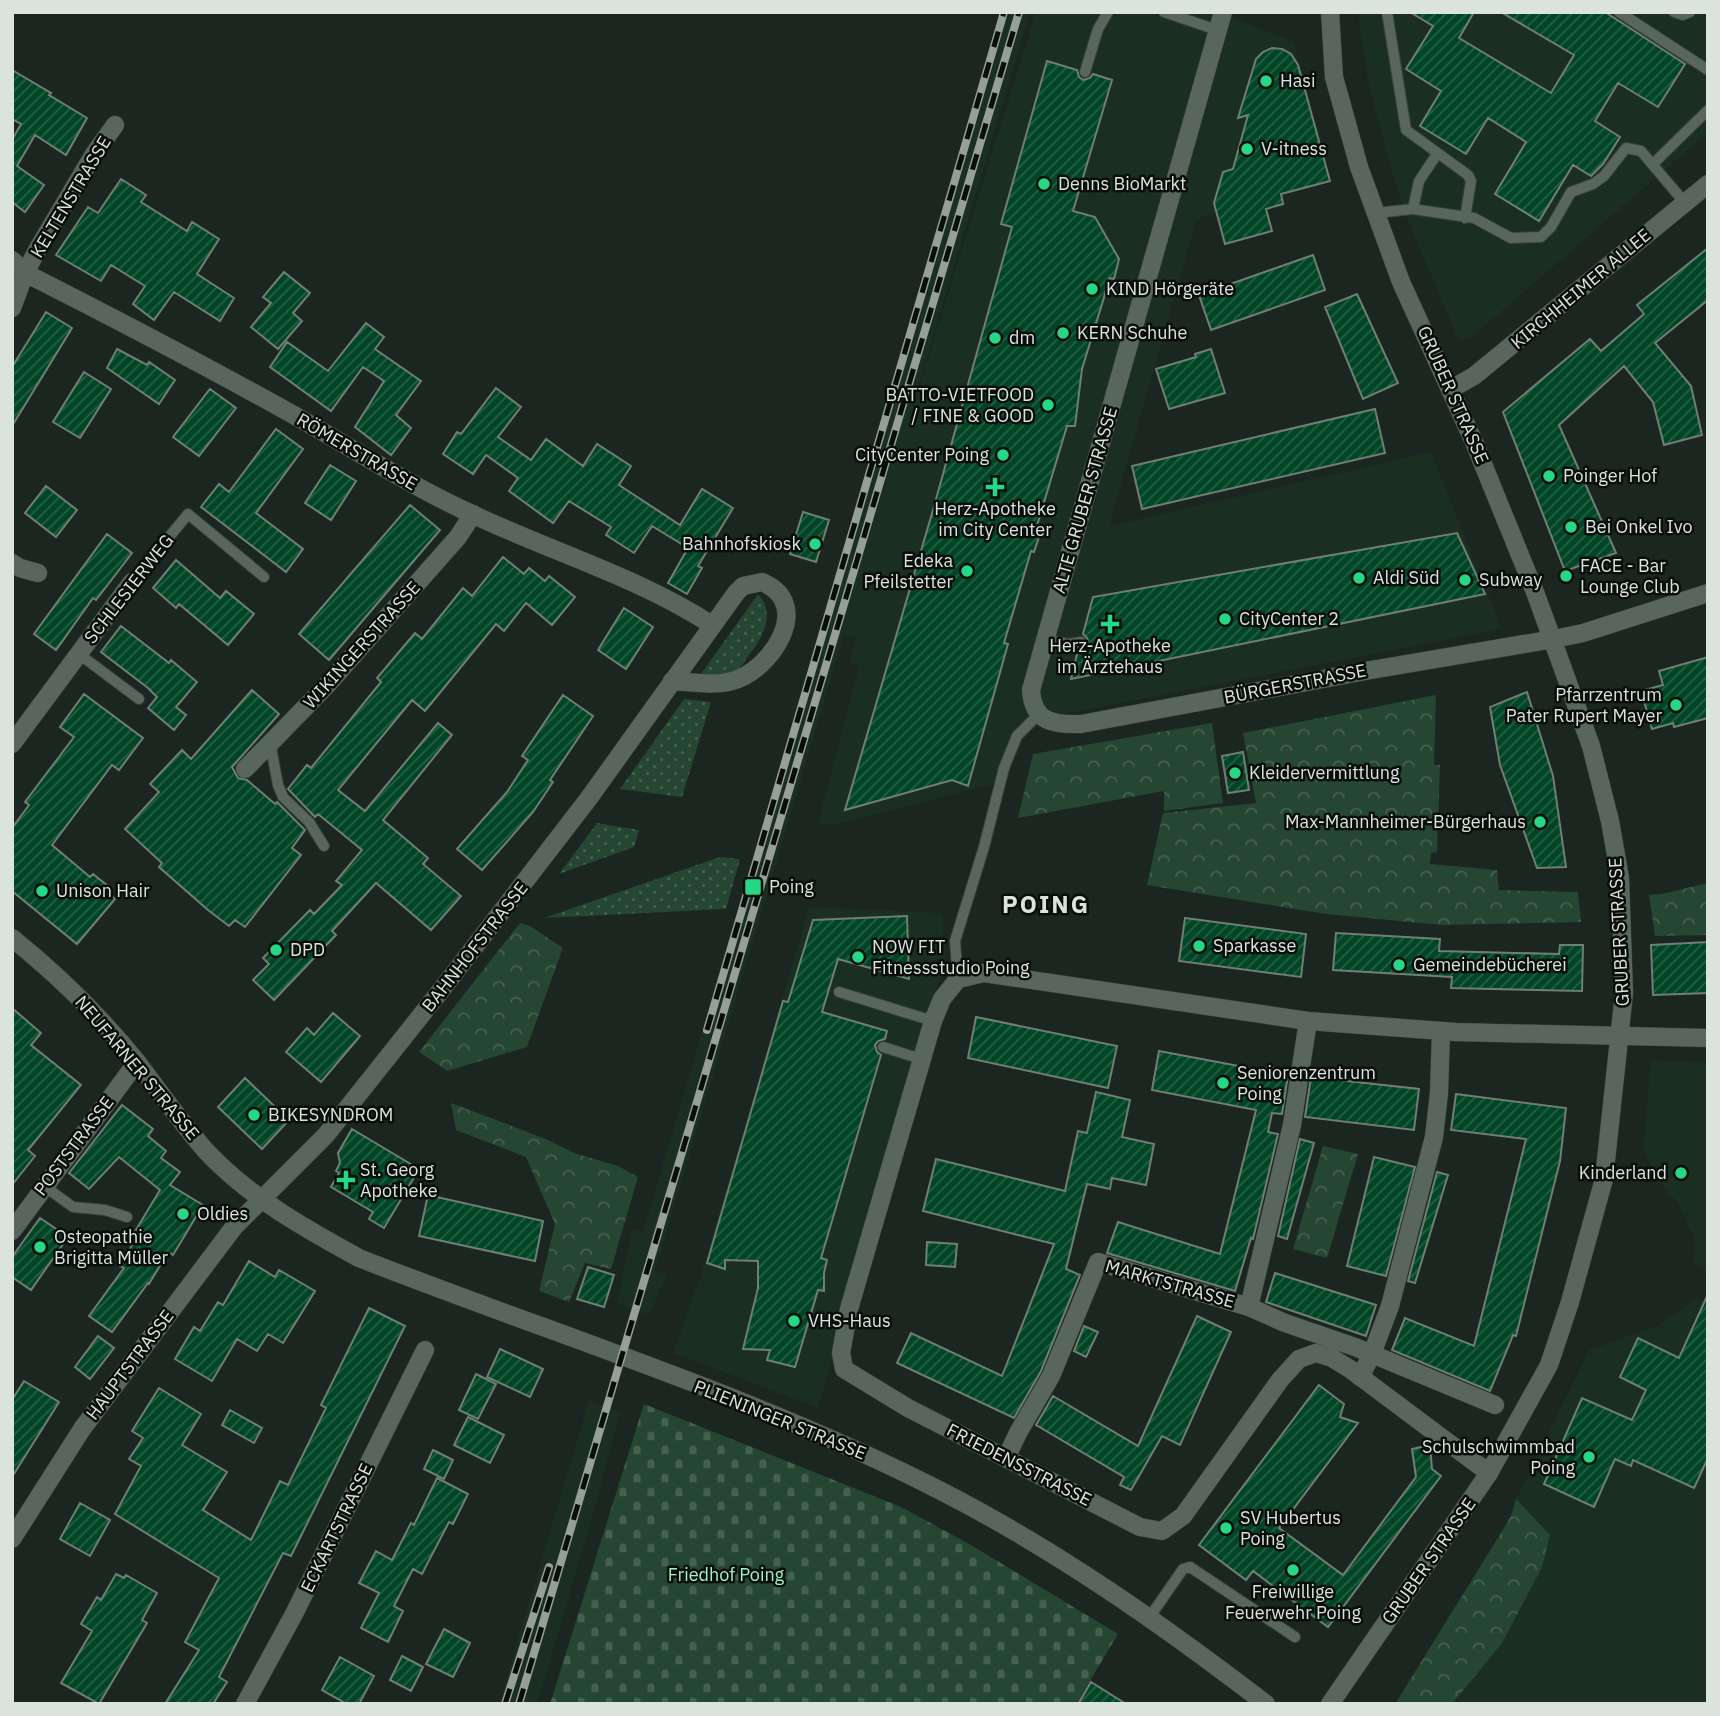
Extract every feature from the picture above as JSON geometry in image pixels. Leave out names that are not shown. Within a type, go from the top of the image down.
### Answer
[{"type":"street","name":"ALTE GRUBER STRASSE","points":[[1039,714],[1032,704],[1031,690],[1223,12]]},
{"type":"street","name":"GRUBER STRASSE","points":[[1330,12],[1335,77],[1359,167],[1401,282],[1451,389],[1554,639],[1591,746],[1610,821],[1620,878],[1624,993],[1606,1168],[1570,1302],[1549,1365],[1489,1473],[1330,1704]]},
{"type":"street","name":"KELTENSTRASSE","points":[[12,308],[25,273],[94,154],[115,125]]},
{"type":"street","name":"KIRCHHEIMER ALLEE","points":[[1451,389],[1474,376],[1708,184]]},
{"type":"street","name":"RÖMERSTRASSE","points":[[12,260],[25,273],[187,356],[384,469],[473,514],[669,599],[712,625]]},
{"type":"street","name":"WIKINGERSTRASSE","points":[[245,769],[270,742],[290,726],[328,684],[458,537],[473,514]]},
{"type":"street","points":[[12,563],[38,573]]},
{"type":"street","name":"SCHLESIERWEG","points":[[12,744],[132,582]]},
{"type":"street","name":"BAHNHOFSTRASSE","points":[[261,1200],[326,1135],[434,999],[566,829],[712,625],[736,593],[752,583],[762,582],[778,590],[785,603],[787,616],[784,632],[764,662],[733,681],[672,681]]},
{"type":"street","name":"BÜRGERSTRASSE","points":[[1039,714],[1045,720],[1061,725],[1081,724],[1554,639],[1583,633],[1708,593]]},
{"type":"street","name":"NEUFARNER STRASSE","points":[[12,938],[90,1007],[208,1152],[261,1200]]},
{"type":"street","points":[[958,978],[984,972],[1308,1021],[1441,1031],[1708,1038]]},
{"type":"street","name":"FRIEDENSSTRASSE","points":[[958,978],[942,999],[921,1059],[849,1309],[841,1353],[844,1369],[861,1381],[1140,1527],[1162,1531],[1182,1516],[1280,1380],[1299,1359],[1316,1353],[1332,1358],[1360,1377],[1489,1473]]},
{"type":"street","name":"MARKTSTRASSE","points":[[1006,1458],[1051,1376],[1098,1262],[1249,1307],[1292,1125],[1308,1021]]},
{"type":"street","points":[[1360,1377],[1372,1354],[1390,1306],[1434,1137],[1441,1031]]},
{"type":"street","name":"POSTSTRASSE","points":[[12,1230],[137,1062]]},
{"type":"street","name":"HAUPTSTRASSE","points":[[12,1539],[82,1429],[234,1227],[261,1200]]},
{"type":"street","name":"PLIENINGER STRASSE","points":[[261,1200],[300,1226],[359,1258],[716,1392],[872,1457],[939,1490],[1063,1560],[1149,1618],[1266,1704]]},
{"type":"street","points":[[1249,1307],[1495,1405]]},
{"type":"street","name":"ECKARTSTRASSE","points":[[245,1704],[294,1614],[425,1350]]},
{"type":"lane","points":[[1085,72],[1098,29],[1108,12]]},
{"type":"lane","points":[[1164,12],[1217,30]]},
{"type":"lane","points":[[1387,12],[1406,130],[1468,175],[1471,181],[1465,218]]},
{"type":"lane","points":[[1619,12],[1708,70]]},
{"type":"lane","points":[[1674,12],[1683,15],[1690,12]]},
{"type":"lane","points":[[1653,164],[1708,110]]},
{"type":"lane","points":[[1376,213],[1413,209],[1474,218],[1511,238],[1541,237],[1551,227],[1571,192],[1593,184],[1604,176],[1626,148],[1641,151],[1685,203]]},
{"type":"lane","points":[[1413,209],[1419,181],[1437,154]]},
{"type":"lane","name":"SCHLESIERWEG","points":[[132,582],[188,514],[264,578]]},
{"type":"lane","points":[[1046,640],[1081,642]]},
{"type":"lane","points":[[79,654],[139,699]]},
{"type":"lane","points":[[958,978],[955,941],[984,847],[1004,768],[1017,736],[1039,714]]},
{"type":"lane","points":[[270,742],[278,785],[283,797],[309,822],[324,846]]},
{"type":"lane","points":[[839,992],[933,1021]]},
{"type":"lane","points":[[883,1047],[921,1059]]},
{"type":"lane","points":[[44,1186],[72,1207],[105,1210],[127,1217]]},
{"type":"lane","points":[[1149,1618],[1183,1569],[1190,1567],[1295,1637]]},
{"type":"shaded area","points":[[1002,12],[1030,12],[905,432],[1036,12],[1219,12],[1294,42],[1330,183],[1283,195],[1286,205],[1276,208],[1272,197],[1197,219],[1109,526],[1431,452],[1502,629],[1069,713],[1017,726],[993,784],[833,825],[818,823],[859,666],[849,663],[856,638],[844,635],[655,1271],[667,1275],[649,1315],[617,1303],[632,1229],[643,1232]]},
{"type":"shaded area","points":[[1358,12],[1708,12],[1708,132],[1472,337],[1463,339],[1456,334],[1409,223],[1392,173],[1368,82]]},
{"type":"shaded area","points":[[809,907],[942,913],[946,960],[925,1025],[818,1408],[673,1353],[700,1278]]},
{"type":"shaded area","name":"Kinderland","points":[[1651,1060],[1708,1062],[1708,1272],[1693,1263],[1695,1240],[1678,1204],[1659,1181],[1643,1152]]},
{"type":"shaded area","points":[[1696,1298],[1708,1303],[1708,1704],[1395,1704],[1511,1516],[1516,1499],[1589,1350],[1660,1325]]},
{"type":"shaded area","points":[[589,1400],[620,1412],[544,1682],[537,1704],[499,1704]]},
{"type":"green space","points":[[758,594],[767,617],[759,641],[739,668],[730,673],[701,674]]},
{"type":"green space","points":[[1436,695],[1434,765],[1440,765],[1437,852],[1431,853],[1430,864],[1497,870],[1499,890],[1578,892],[1581,922],[1442,925],[1326,914],[1147,885],[1163,813],[1256,803],[1243,733]]},
{"type":"green space","points":[[684,699],[711,702],[682,797],[620,789]]},
{"type":"green space","points":[[1212,723],[1223,803],[1164,811],[1164,791],[1018,818],[1033,754]]},
{"type":"green space","points":[[597,823],[639,830],[634,847],[559,874]]},
{"type":"green space","points":[[720,857],[740,859],[726,909],[544,918]]},
{"type":"green space","points":[[1708,883],[1708,935],[1655,936],[1649,895]]},
{"type":"green space","points":[[520,923],[530,926],[563,948],[527,1047],[447,1071],[419,1052]]},
{"type":"green space","points":[[451,1103],[546,1139],[574,1153],[618,1166],[638,1177],[611,1269],[585,1263],[569,1302],[539,1291],[555,1224],[526,1157],[456,1130]]},
{"type":"green space","points":[[1323,1146],[1358,1154],[1327,1258],[1293,1249]]},
{"type":"green space","name":"Friedhof Poing","points":[[644,1404],[901,1507],[971,1545],[1118,1634],[1076,1704],[550,1704]]},
{"type":"green space","points":[[1516,1499],[1550,1535],[1542,1567],[1502,1643],[1452,1704],[1395,1704],[1501,1533],[1511,1516]]},
{"type":"building","points":[[1410,12],[1474,12],[1459,38],[1551,93],[1574,55],[1501,12],[1605,12],[1685,64],[1658,107],[1618,83],[1595,121],[1620,137],[1603,164],[1591,176],[1573,165],[1539,221],[1495,194],[1526,142],[1488,118],[1466,154],[1420,126],[1441,91],[1406,69],[1433,26]]},
{"type":"building","points":[[1272,48],[1291,54],[1298,65],[1330,181],[1281,194],[1283,204],[1266,209],[1272,231],[1225,244],[1214,203],[1223,172],[1233,169],[1248,115],[1238,118],[1256,59]]},
{"type":"building","name":"CityCenter Poing","points":[[1047,61],[1077,70],[1083,80],[1093,74],[1112,80],[1073,211],[1095,217],[1119,259],[1114,279],[1110,278],[1082,369],[1075,426],[1067,426],[1036,529],[1041,531],[1034,552],[1031,551],[1004,643],[1008,644],[968,786],[952,780],[845,810],[1012,227],[1001,224]]},
{"type":"building","points":[[12,70],[87,118],[66,155],[35,135],[17,166],[44,185],[25,212],[12,202],[12,140],[21,124],[12,119]]},
{"type":"building","points":[[121,179],[146,195],[141,202],[187,231],[192,222],[219,239],[197,274],[234,298],[220,321],[174,292],[154,320],[133,304],[145,286],[111,265],[101,281],[56,255],[88,207],[98,213]]},
{"type":"building","points":[[1708,248],[1708,300],[1655,343],[1691,386],[1702,435],[1664,445],[1653,402],[1624,366],[1559,425],[1616,553],[1565,571],[1503,412],[1590,339],[1601,351],[1644,314],[1637,305]]},
{"type":"building","points":[[1313,255],[1325,290],[1211,330],[1199,295]]},
{"type":"building","points":[[284,272],[310,293],[293,313],[302,321],[278,349],[251,327],[271,303],[263,297]]},
{"type":"building","points":[[1357,294],[1398,383],[1363,399],[1325,307]]},
{"type":"building","points":[[46,312],[72,328],[12,426],[12,367]]},
{"type":"building","points":[[366,323],[384,337],[375,349],[421,381],[396,415],[411,428],[391,455],[355,427],[384,381],[363,367],[331,411],[270,367],[287,342],[328,371]]},
{"type":"building","points":[[117,349],[147,365],[149,362],[175,380],[159,404],[107,368]]},
{"type":"building","points":[[1211,349],[1225,393],[1169,409],[1156,369],[1196,357],[1195,354]]},
{"type":"building","points":[[84,372],[111,389],[80,438],[53,422]]},
{"type":"building","points":[[496,388],[521,407],[498,437],[531,460],[546,439],[583,466],[597,444],[631,466],[619,485],[680,525],[702,489],[733,508],[698,566],[702,568],[687,594],[668,583],[688,548],[652,526],[634,553],[606,535],[611,527],[569,501],[553,523],[509,491],[518,478],[486,455],[473,474],[443,454],[457,432],[461,434]]},
{"type":"building","points":[[210,389],[236,408],[199,456],[173,437]]},
{"type":"building","points":[[1375,409],[1385,453],[1142,509],[1132,466]]},
{"type":"building","points":[[276,429],[303,449],[256,513],[303,549],[286,572],[201,507],[219,484],[229,492]]},
{"type":"building","points":[[330,465],[356,481],[331,520],[305,503]]},
{"type":"building","points":[[46,486],[77,510],[56,537],[25,513]]},
{"type":"building","points":[[410,505],[440,530],[329,660],[299,634]]},
{"type":"building","points":[[803,512],[829,520],[816,562],[790,554]]},
{"type":"building","name":"CityCenter 2","points":[[1457,533],[1485,594],[1071,679],[1078,650],[1089,644],[1083,634],[1093,597]]},
{"type":"building","points":[[107,534],[132,553],[96,600],[93,598],[56,650],[34,634]]},
{"type":"building","points":[[503,557],[524,574],[529,568],[545,581],[549,576],[575,597],[552,625],[526,603],[504,631],[496,624],[425,711],[412,700],[338,790],[365,811],[438,723],[452,735],[383,820],[428,858],[423,864],[461,896],[431,930],[376,883],[332,931],[336,935],[274,1000],[253,980],[269,964],[263,958],[310,910],[314,914],[342,885],[336,881],[362,850],[318,814],[315,817],[288,789],[307,765],[311,768],[381,682],[377,678],[415,633],[422,639],[463,588],[472,596]]},
{"type":"building","points":[[176,560],[220,598],[226,591],[254,614],[228,645],[179,604],[176,608],[153,588]]},
{"type":"building","points":[[624,608],[653,627],[626,669],[598,650]]},
{"type":"building","points":[[121,626],[169,663],[171,660],[197,682],[176,707],[186,715],[174,730],[148,708],[157,697],[101,652]]},
{"type":"building","name":"Pfarrzentrum Pater Rupert Mayer","points":[[1708,657],[1708,718],[1674,727],[1673,723],[1652,729],[1641,691],[1663,685],[1659,671]]},
{"type":"building","points":[[252,690],[279,714],[232,767],[238,778],[247,780],[275,804],[277,802],[305,830],[292,848],[301,855],[245,927],[235,920],[229,926],[159,867],[162,863],[125,829],[159,792],[150,784],[182,750],[191,759]]},
{"type":"building","name":"Max-Mannheimer-Bürgerhaus","points":[[1527,692],[1553,776],[1566,867],[1537,868],[1500,765],[1490,707]]},
{"type":"building","points":[[84,694],[143,738],[119,770],[112,765],[52,845],[90,877],[93,874],[108,886],[105,890],[115,899],[77,944],[12,891],[12,828],[29,805],[25,802],[74,737],[60,727]]},
{"type":"building","points":[[563,695],[593,716],[550,780],[553,782],[533,812],[482,870],[457,849],[507,792],[528,760],[522,756]]},
{"type":"building","name":"Kleidervermittlung","points":[[1243,752],[1249,790],[1228,793],[1222,756]]},
{"type":"building","points":[[907,916],[909,979],[838,959],[822,1012],[887,1031],[885,1039],[875,1045],[881,1055],[821,1258],[827,1260],[824,1291],[818,1290],[795,1367],[767,1360],[770,1350],[743,1349],[758,1288],[758,1261],[725,1260],[725,1269],[707,1263],[783,1001],[788,1002],[813,920]]},
{"type":"building","points":[[1185,918],[1306,934],[1301,977],[1179,961]]},
{"type":"building","points":[[1336,933],[1440,939],[1439,951],[1559,954],[1560,945],[1583,945],[1582,991],[1451,988],[1452,977],[1333,970]]},
{"type":"building","points":[[1708,942],[1708,993],[1653,995],[1651,945]]},
{"type":"building","points":[[12,1008],[41,1033],[31,1045],[81,1085],[28,1150],[35,1156],[12,1185]]},
{"type":"building","points":[[333,1013],[360,1036],[321,1082],[286,1052],[307,1028],[314,1035]]},
{"type":"building","points":[[976,1017],[1117,1046],[1108,1088],[968,1058]]},
{"type":"building","points":[[1159,1051],[1265,1071],[1267,1067],[1279,1069],[1279,1073],[1288,1075],[1282,1114],[1272,1113],[1268,1132],[1278,1134],[1253,1239],[1251,1238],[1235,1291],[1107,1253],[1118,1222],[1220,1254],[1256,1110],[1152,1090]]},
{"type":"building","points":[[1311,1077],[1419,1089],[1414,1130],[1305,1117]]},
{"type":"building","points":[[245,1078],[289,1120],[262,1149],[218,1107]]},
{"type":"building","points":[[1096,1092],[1130,1100],[1122,1137],[1154,1144],[1146,1185],[1112,1178],[1110,1189],[1087,1184],[1066,1269],[1080,1275],[1041,1371],[1014,1418],[897,1363],[911,1333],[1002,1376],[1054,1244],[923,1211],[936,1159],[1065,1191],[1078,1131],[1087,1133]]},
{"type":"building","points":[[1456,1094],[1566,1108],[1560,1161],[1516,1336],[1513,1335],[1490,1391],[1392,1350],[1405,1318],[1474,1346],[1526,1139],[1451,1130]]},
{"type":"building","points":[[122,1105],[153,1129],[148,1136],[166,1151],[161,1158],[180,1172],[170,1185],[203,1205],[173,1255],[168,1252],[149,1284],[112,1332],[89,1316],[124,1268],[120,1266],[135,1240],[131,1238],[160,1190],[119,1157],[89,1189],[69,1173]]},
{"type":"building","points":[[352,1129],[419,1169],[384,1228],[369,1219],[373,1212],[331,1187],[339,1173],[336,1171],[340,1163],[338,1153]]},
{"type":"building","points":[[1300,1139],[1314,1143],[1287,1239],[1278,1236]]},
{"type":"building","points":[[1374,1157],[1415,1167],[1386,1276],[1347,1266]]},
{"type":"building","points":[[1437,1172],[1448,1175],[1415,1283],[1408,1281]]},
{"type":"building","points":[[428,1195],[543,1221],[535,1261],[419,1236]]},
{"type":"building","name":"Osteopathie Brigitta Müller","points":[[40,1218],[68,1237],[31,1290],[12,1277],[12,1257]]},
{"type":"building","points":[[927,1242],[957,1244],[955,1267],[926,1265]]},
{"type":"building","points":[[249,1261],[275,1277],[279,1270],[315,1291],[283,1343],[268,1334],[257,1351],[237,1339],[212,1381],[175,1359],[194,1327],[200,1331],[218,1302],[223,1305]]},
{"type":"building","points":[[588,1267],[614,1275],[604,1307],[577,1299]]},
{"type":"building","points":[[1275,1273],[1376,1305],[1366,1336],[1266,1302]]},
{"type":"building","points":[[1708,1294],[1708,1458],[1694,1488],[1633,1460],[1631,1466],[1615,1459],[1594,1507],[1544,1484],[1582,1398],[1632,1420],[1646,1390],[1620,1377],[1638,1338],[1679,1358]]},
{"type":"building","points":[[369,1308],[405,1326],[291,1556],[283,1553],[219,1677],[227,1682],[213,1704],[165,1704],[199,1650],[185,1642],[219,1578],[115,1514],[141,1466],[129,1459],[143,1438],[132,1431],[159,1388],[201,1414],[182,1445],[227,1472],[203,1510],[251,1540],[280,1481],[288,1485],[326,1408],[321,1405]]},
{"type":"building","points":[[1197,1316],[1231,1332],[1180,1445],[1162,1436],[1131,1490],[1120,1485],[1124,1477],[1036,1425],[1053,1396],[1138,1446]]},
{"type":"building","points":[[1084,1326],[1098,1332],[1086,1357],[1074,1351]]},
{"type":"building","points":[[98,1336],[114,1348],[90,1379],[75,1367]]},
{"type":"building","points":[[500,1349],[543,1369],[530,1397],[487,1377]]},
{"type":"building","points":[[476,1374],[496,1384],[478,1419],[459,1410]]},
{"type":"building","points":[[24,1381],[59,1402],[12,1477],[12,1400]]},
{"type":"building","points":[[1319,1385],[1344,1404],[1340,1417],[1358,1423],[1279,1528],[1343,1575],[1416,1477],[1412,1449],[1430,1445],[1432,1469],[1441,1476],[1328,1627],[1253,1571],[1246,1580],[1199,1545]]},
{"type":"building","points":[[230,1410],[262,1428],[254,1443],[222,1425]]},
{"type":"building","points":[[468,1417],[504,1435],[490,1463],[454,1445]]},
{"type":"building","points":[[433,1450],[453,1460],[444,1479],[424,1469]]},
{"type":"building","points":[[437,1478],[468,1494],[453,1524],[449,1522],[422,1574],[413,1569],[394,1606],[403,1611],[388,1642],[361,1628],[379,1593],[359,1583],[376,1551],[392,1560],[411,1523],[414,1525]]},
{"type":"building","points":[[80,1503],[110,1520],[90,1556],[60,1539]]},
{"type":"building","points":[[116,1574],[124,1578],[126,1575],[157,1593],[142,1620],[147,1623],[99,1704],[61,1683],[92,1631],[81,1624],[97,1597],[101,1600]]},
{"type":"building","points":[[444,1629],[470,1643],[453,1677],[426,1664]]},
{"type":"building","points":[[402,1656],[423,1667],[411,1691],[390,1680]]},
{"type":"building","points":[[340,1657],[374,1676],[359,1704],[347,1704],[322,1690]]},
{"type":"building","points":[[1091,1682],[1126,1704],[1078,1704]]},
{"type":"railway","points":[[707,1030],[1004,12]]},
{"type":"railway","points":[[519,1704],[1019,12]]},
{"type":"railway","points":[[505,1704],[549,1567]]},
{"type":"place","name":"Hasi","points":[[1266,81]]},
{"type":"place","name":"V-itness","points":[[1247,149]]},
{"type":"place","name":"Denns BioMarkt","points":[[1044,184]]},
{"type":"place","name":"KIND Hörgeräte","points":[[1092,289]]},
{"type":"place","name":"KERN Schuhe","points":[[1063,333]]},
{"type":"place","name":"dm","points":[[995,338]]},
{"type":"place","name":"BATTO-VIETFOOD / FINE & GOOD","points":[[1048,405]]},
{"type":"place","name":"CityCenter Poing","points":[[1003,455]]},
{"type":"place","name":"Poinger Hof","points":[[1549,476]]},
{"type":"place","name":"Herz-Apotheke im City Center","points":[[995,487]]},
{"type":"place","name":"Bei Onkel Ivo","points":[[1571,527]]},
{"type":"place","name":"Bahnhofskiosk","points":[[815,544]]},
{"type":"place","name":"Edeka Pfeilstetter","points":[[967,571]]},
{"type":"place","name":"FACE - Bar Lounge Club","points":[[1566,576]]},
{"type":"place","name":"Aldi Süd","points":[[1359,578]]},
{"type":"place","name":"Subway","points":[[1465,580]]},
{"type":"place","name":"CityCenter 2","points":[[1225,619]]},
{"type":"place","name":"Herz-Apotheke im Ärztehaus","points":[[1110,624]]},
{"type":"place","name":"Pfarrzentrum Pater Rupert Mayer","points":[[1676,705]]},
{"type":"place","name":"Kleidervermittlung","points":[[1235,773]]},
{"type":"place","name":"Max-Mannheimer-Bürgerhaus","points":[[1540,822]]},
{"type":"place","name":"Poing","points":[[753,887]]},
{"type":"place","name":"Unison Hair","points":[[42,891]]},
{"type":"place","name":"Sparkasse","points":[[1199,946]]},
{"type":"place","name":"DPD","points":[[276,950]]},
{"type":"place","name":"NOW FIT Fitnessstudio Poing","points":[[858,957]]},
{"type":"place","name":"Gemeindebücherei","points":[[1399,965]]},
{"type":"place","name":"Seniorenzentrum Poing","points":[[1223,1083]]},
{"type":"place","name":"BIKESYNDROM","points":[[254,1115]]},
{"type":"place","name":"Kinderland","points":[[1681,1173]]},
{"type":"place","name":"St. Georg Apotheke","points":[[346,1180]]},
{"type":"place","name":"Oldies","points":[[183,1214]]},
{"type":"place","name":"Osteopathie Brigitta Müller","points":[[40,1247]]},
{"type":"place","name":"VHS-Haus","points":[[794,1321]]},
{"type":"place","name":"Schulschwimmbad Poing","points":[[1589,1457]]},
{"type":"place","name":"SV Hubertus Poing","points":[[1226,1528]]},
{"type":"place","name":"Freiwillige Feuerwehr Poing","points":[[1293,1570]]},
{"type":"district","name":"POING","points":[[1046,905]]}]
